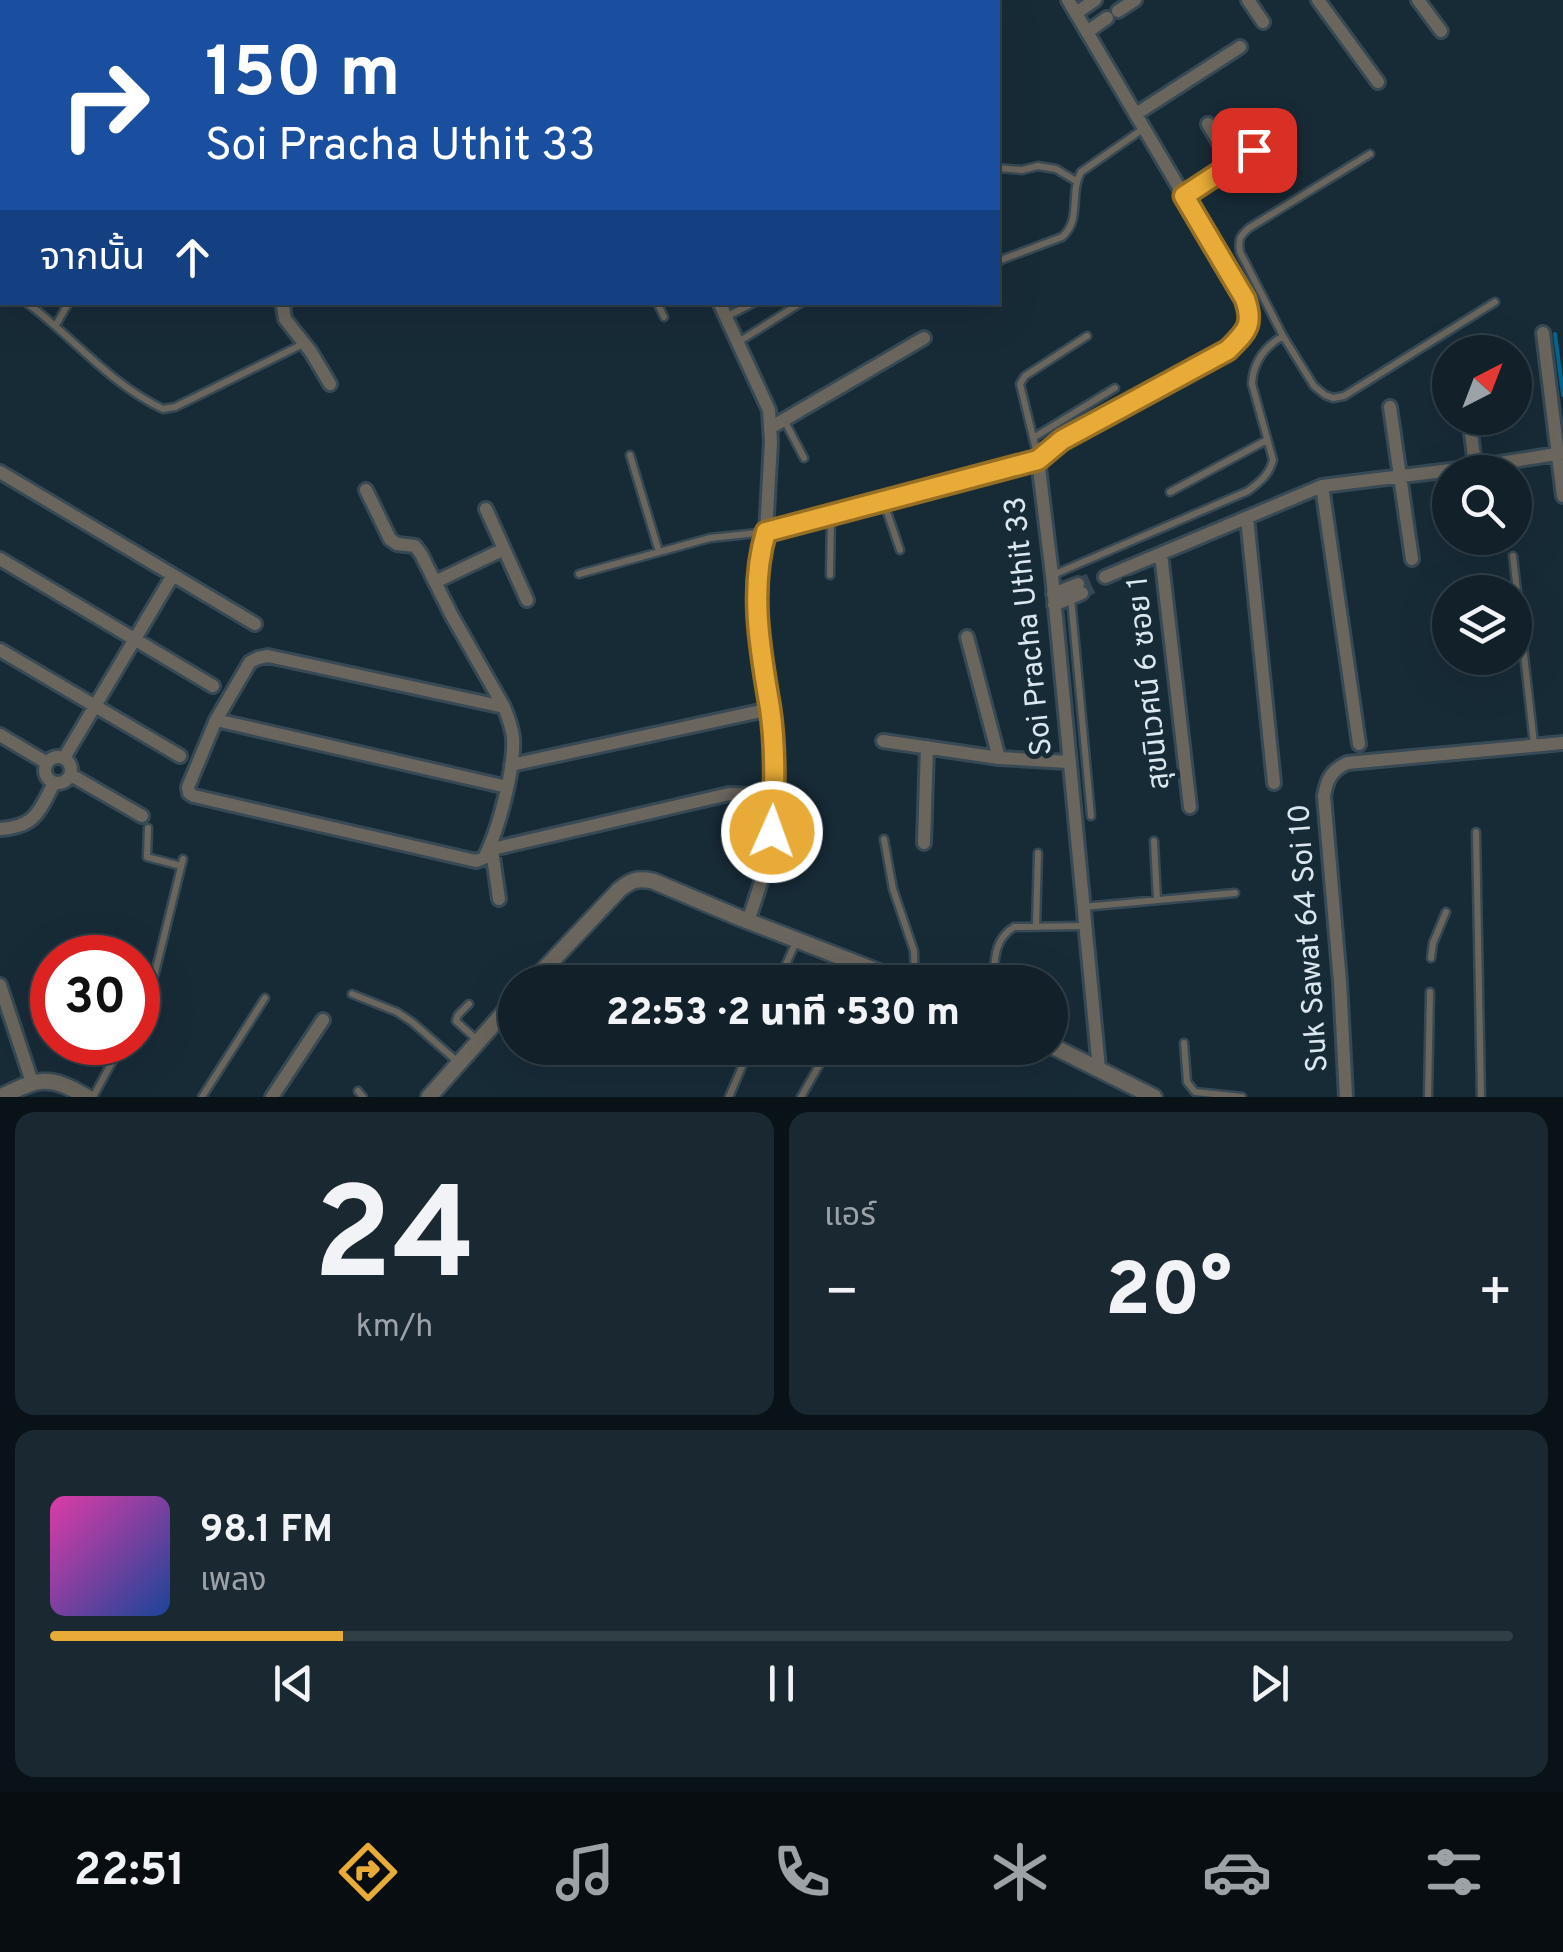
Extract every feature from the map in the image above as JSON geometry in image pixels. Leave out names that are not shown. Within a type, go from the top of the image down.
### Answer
[{"type":"street","points":[[1038,460],[1062,440],[1228,350],[1248,328],[1251,315],[1068,0]]},
{"type":"street","points":[[1076,13],[1096,0]]},
{"type":"street","points":[[1248,0],[1263,22]]},
{"type":"street","points":[[1318,0],[1378,82]]},
{"type":"street","points":[[1418,0],[1441,31]]},
{"type":"street","points":[[1087,32],[1132,1]]},
{"type":"street","points":[[1136,114],[1240,48]]},
{"type":"street","points":[[1208,124],[1232,164]]},
{"type":"street","points":[[1184,196],[1254,150]]},
{"type":"street","points":[[284,305],[286,319],[330,384]]},
{"type":"street","points":[[720,305],[762,392],[770,428],[766,532],[757,570],[758,642],[770,709],[775,796],[767,860],[748,921]]},
{"type":"street","points":[[1543,332],[1563,496]]},
{"type":"street","points":[[770,428],[924,338]]},
{"type":"street","points":[[1390,407],[1412,559]]},
{"type":"street","points":[[1532,459],[1560,453]]},
{"type":"street","name":"Soi Pracha Uthit 33","points":[[766,532],[1038,460],[1098,1068]]},
{"type":"street","points":[[0,472],[256,624]]},
{"type":"street","points":[[1099,580],[1322,486],[1432,473]]},
{"type":"street","points":[[1322,486],[1360,744]]},
{"type":"street","points":[[366,490],[390,539],[415,546],[504,707],[513,732],[507,787],[490,850],[476,861],[194,796],[188,788],[216,720],[250,662],[258,658],[268,656],[504,707]]},
{"type":"street","points":[[486,509],[527,600]]},
{"type":"street","points":[[1246,518],[1274,783]]},
{"type":"street","points":[[435,582],[504,549]]},
{"type":"street","name":"สุขนิเวศน์ 6 ซอย 1","points":[[1161,554],[1190,807]]},
{"type":"street","points":[[0,560],[214,686]]},
{"type":"street","points":[[64,758],[173,574]]},
{"type":"street","points":[[1054,600],[1075,590]]},
{"type":"street","points":[[967,638],[999,758]]},
{"type":"street","points":[[0,650],[180,756]]},
{"type":"street","points":[[511,765],[770,709]]},
{"type":"street","points":[[216,720],[507,787]]},
{"type":"street","points":[[0,734],[47,763]]},
{"type":"street","points":[[882,740],[999,758],[1068,762]]},
{"type":"street","name":"Suk Sawat 64 Soi 10","points":[[1346,1097],[1326,781],[1346,763],[1563,743]]},
{"type":"street","points":[[924,843],[927,747]]},
{"type":"street","points":[[3,827],[19,827],[36,817],[54,783],[70,775],[71,766],[58,756],[47,763],[45,774],[54,783]]},
{"type":"street","points":[[70,775],[145,822]]},
{"type":"street","points":[[490,850],[729,794],[775,796]]},
{"type":"street","points":[[490,850],[499,899]]},
{"type":"street","points":[[548,965],[619,890],[631,880],[640,879],[859,964]]},
{"type":"street","points":[[0,986],[32,1082]]},
{"type":"street","points":[[429,1097],[498,1019]]},
{"type":"street","points":[[272,1097],[324,1020]]},
{"type":"street","points":[[1068,1054],[1154,1097]]},
{"type":"street","points":[[0,1096],[47,1080],[64,1091],[90,1097]]},
{"type":"lane","points":[[1000,259],[1062,237],[1070,230],[1076,181],[1090,165],[1144,128]]},
{"type":"lane","points":[[1370,154],[1249,228],[1238,241],[1282,336],[1314,386],[1325,396],[1344,396],[1495,302]]},
{"type":"lane","points":[[1000,168],[1056,169],[1076,181]]},
{"type":"lane","points":[[28,305],[128,388],[153,405],[169,410],[304,343]]},
{"type":"lane","points":[[56,325],[67,305]]},
{"type":"lane","points":[[658,305],[664,317]]},
{"type":"lane","points":[[726,317],[749,305]]},
{"type":"lane","points":[[738,342],[797,305]]},
{"type":"lane","points":[[1038,460],[1020,384],[1025,376],[1087,336]]},
{"type":"lane","points":[[1052,575],[1248,491],[1270,472],[1272,460],[1252,372],[1267,347],[1282,336]]},
{"type":"lane","points":[[1033,438],[1115,388]]},
{"type":"lane","points":[[784,420],[804,458]]},
{"type":"lane","points":[[1170,492],[1267,440]]},
{"type":"lane","points":[[630,454],[659,552]]},
{"type":"lane","points":[[884,501],[900,550]]},
{"type":"lane","points":[[830,575],[831,514]]},
{"type":"lane","points":[[579,574],[722,536],[766,532]]},
{"type":"lane","points":[[1513,556],[1534,746]]},
{"type":"lane","points":[[1075,590],[1091,816]]},
{"type":"lane","points":[[145,822],[147,857],[182,863],[160,953]]},
{"type":"lane","points":[[1476,832],[1481,1097]]},
{"type":"lane","points":[[884,840],[914,965]]},
{"type":"lane","points":[[1154,841],[1157,900]]},
{"type":"lane","points":[[1036,927],[1038,853]]},
{"type":"lane","points":[[1082,906],[1235,893]]},
{"type":"lane","points":[[1431,958],[1446,912]]},
{"type":"lane","points":[[995,965],[1000,940],[1014,927],[1085,926]]},
{"type":"lane","points":[[785,965],[796,940]]},
{"type":"lane","points":[[1428,1097],[1430,992]]},
{"type":"lane","points":[[352,994],[397,1012],[460,1063]]},
{"type":"lane","points":[[202,1097],[265,998]]},
{"type":"lane","points":[[468,1004],[456,1022],[478,1041]]},
{"type":"lane","points":[[1184,1044],[1187,1082],[1195,1092],[1242,1097]]},
{"type":"lane","points":[[90,1097],[109,1065]]},
{"type":"lane","points":[[729,1097],[743,1065]]},
{"type":"lane","points":[[800,1097],[819,1065]]},
{"type":"waterway","points":[[1555,334],[1563,395]]},
{"type":"tunnel","points":[[1078,584],[1094,577]]},
{"type":"tunnel","points":[[1082,593],[1098,585]]},
{"type":"route","points":[[772,832],[774,746],[758,642],[757,570],[766,532],[1038,460],[1062,440],[1228,350],[1248,328],[1251,315],[1184,196],[1254,150]]}]
